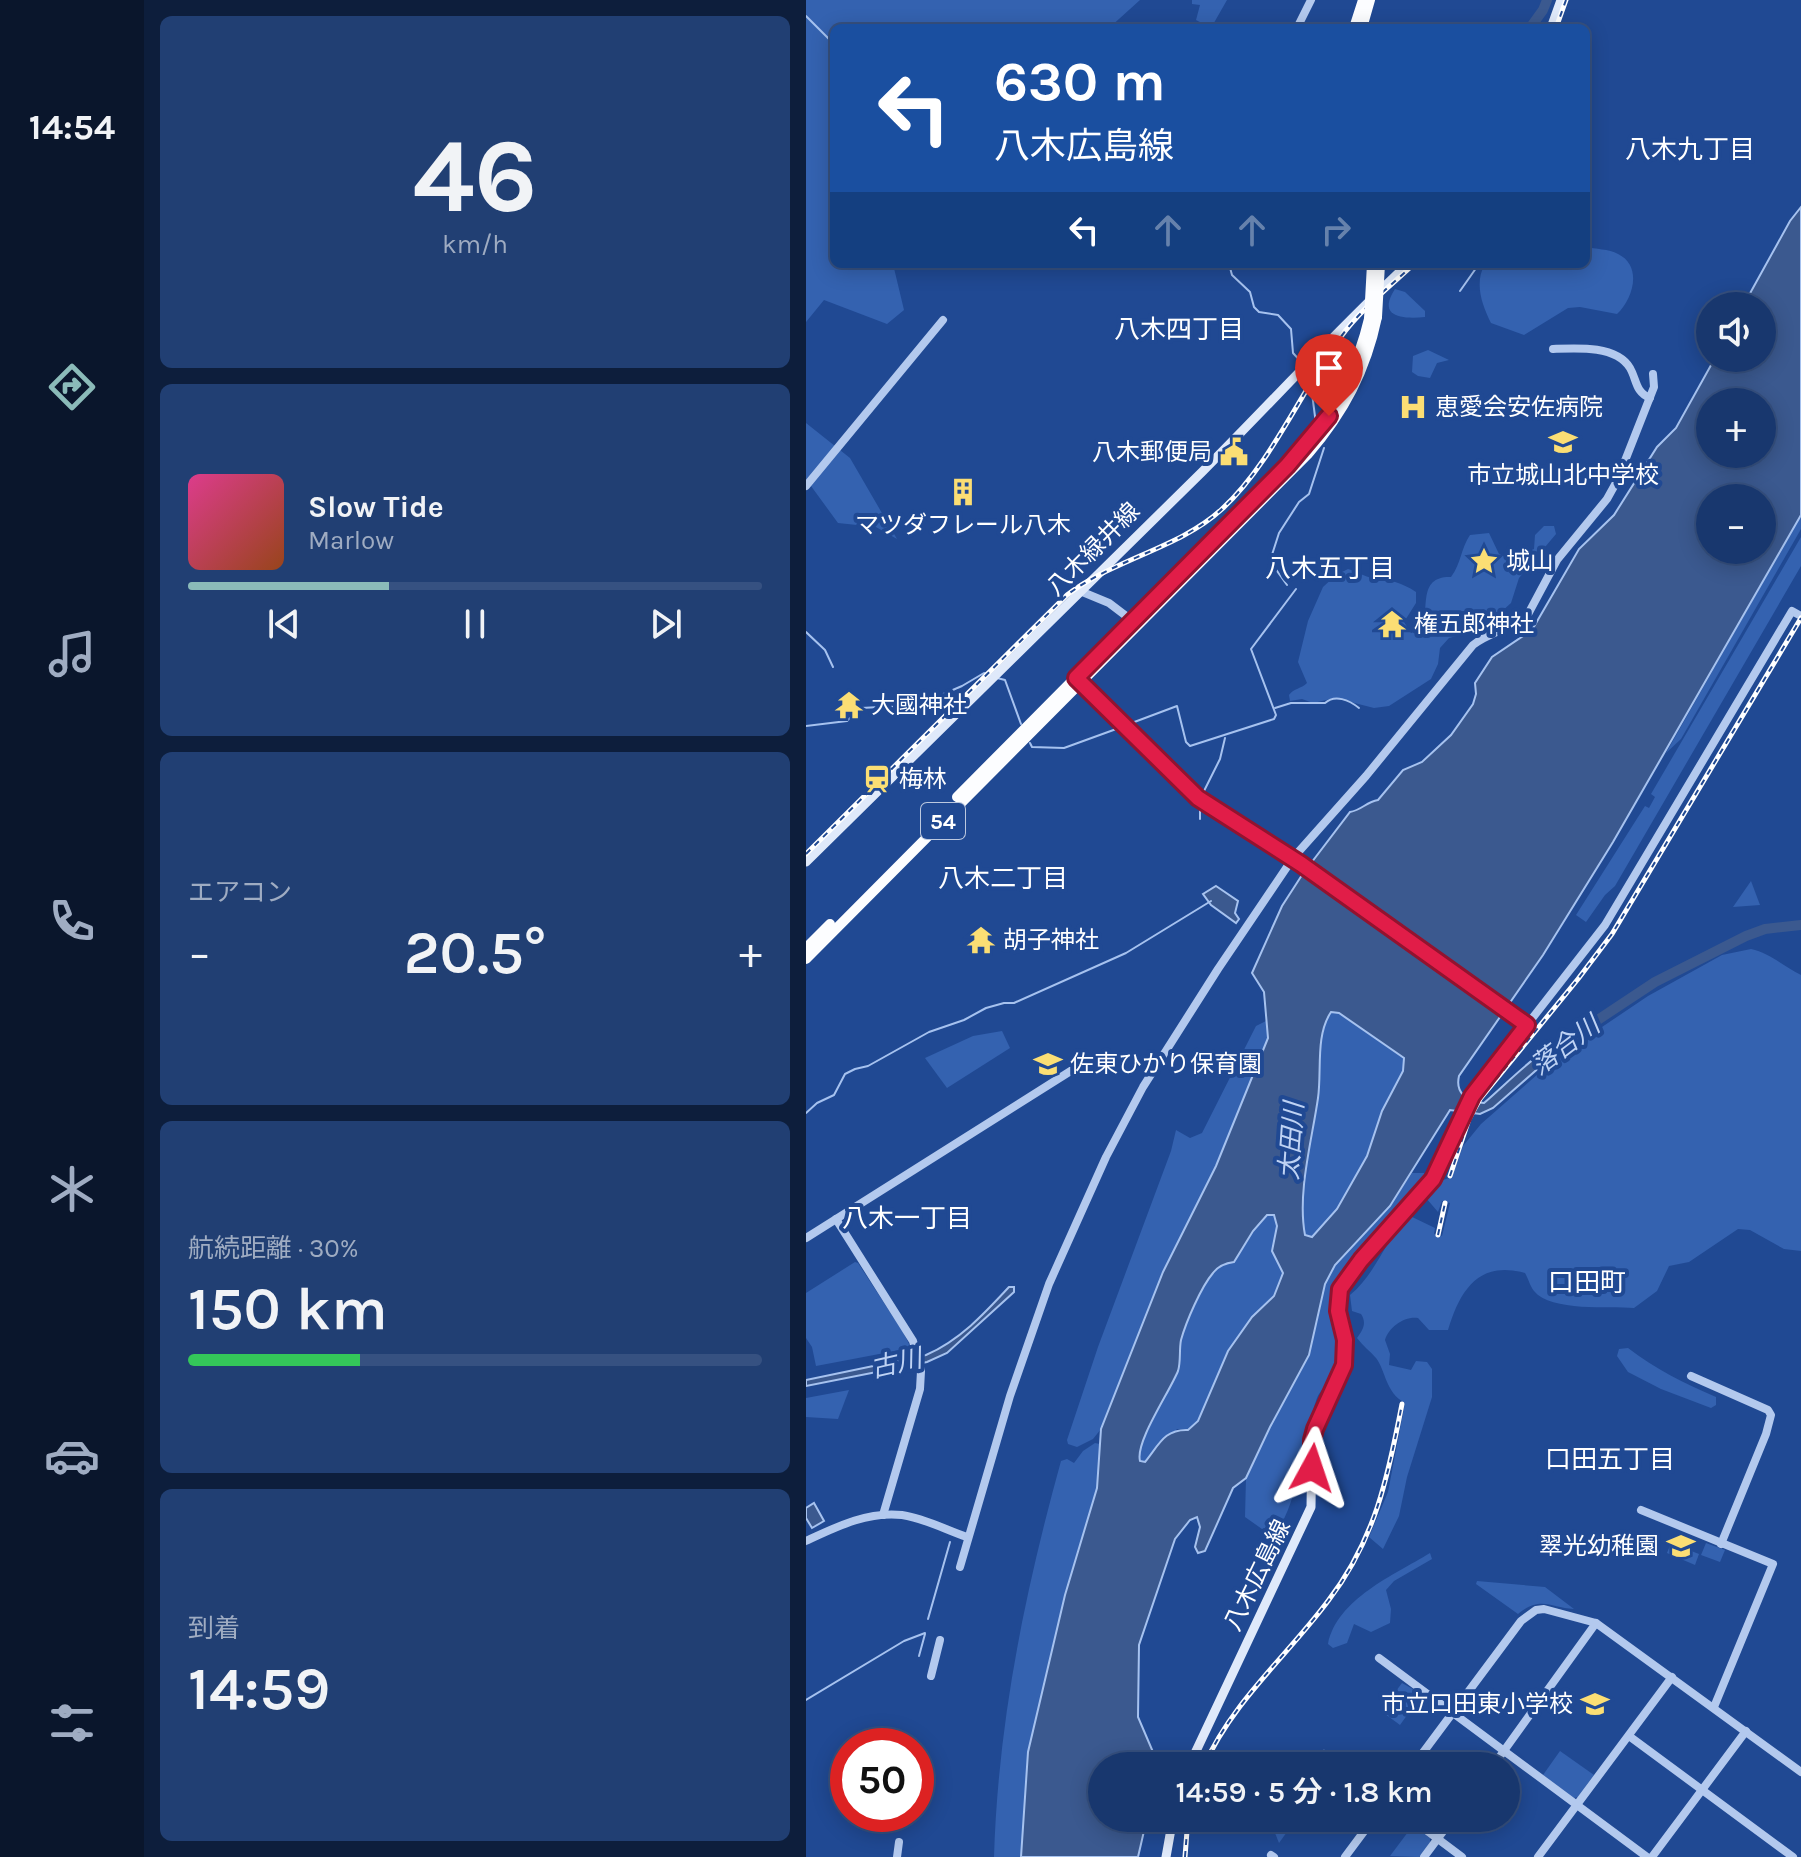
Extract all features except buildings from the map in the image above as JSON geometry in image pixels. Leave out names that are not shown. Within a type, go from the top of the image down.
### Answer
[{"type":"highway","points":[[1355,24],[1363,0]]},
{"type":"highway","points":[[1363,24],[1370,0]]},
{"type":"highway","name":"54","points":[[1372,268],[1373,318]]},
{"type":"highway","name":"54","points":[[806,959],[1309,442],[1346,388],[1356,365],[1373,318],[1379,268]]},
{"type":"highway","name":"54","points":[[806,948],[1079,681]]},
{"type":"main road","points":[[1552,24],[1561,0]]},
{"type":"main road","name":"八木緑井線","points":[[806,862],[1404,268]]},
{"type":"main road","points":[[1079,681],[1198,798],[1297,861],[1524,1023]]},
{"type":"main road","name":"八木広島線","points":[[1196,1752],[1308,1518],[1313,1495],[1312,1440],[1344,1365],[1345,1340],[1338,1311],[1340,1289],[1361,1260],[1433,1179],[1472,1096],[1524,1023]]},
{"type":"main road","points":[[1166,1857],[1170,1832]]},
{"type":"street","points":[[1299,24],[1311,0]]},
{"type":"street","points":[[806,486],[943,320]]},
{"type":"street","points":[[1553,349],[1596,351],[1620,357],[1631,370],[1638,390],[1650,398]]},
{"type":"street","points":[[960,1567],[1010,1396],[1049,1284],[1106,1157],[1168,1047],[1297,861],[1473,645],[1527,616],[1557,560],[1607,499],[1617,481],[1654,387],[1653,374]]},
{"type":"street","points":[[1080,591],[1109,603],[1136,622]]},
{"type":"street","points":[[1524,1023],[1605,925],[1792,611],[1799,615]]},
{"type":"street","points":[[806,1238],[1077,1067]]},
{"type":"street","points":[[836,1219],[907,1330],[917,1351],[921,1371],[920,1389],[883,1515]]},
{"type":"street","points":[[1691,1376],[1768,1410],[1771,1415],[1721,1544]]},
{"type":"street","points":[[1641,1510],[1773,1564],[1714,1707]]},
{"type":"street","points":[[806,1541],[863,1518],[883,1515],[907,1517],[967,1537]]},
{"type":"street","points":[[1423,1752],[1528,1614],[1544,1609],[1596,1623],[1801,1772]]},
{"type":"street","points":[[1504,1751],[1596,1623]]},
{"type":"street","points":[[931,1676],[940,1640]]},
{"type":"street","points":[[1379,1658],[1650,1857],[1746,1731]]},
{"type":"street","points":[[1538,1857],[1672,1677]]},
{"type":"street","points":[[1629,1736],[1793,1857]]},
{"type":"street","points":[[1345,1857],[1364,1832]]},
{"type":"street","points":[[1429,1832],[1462,1857]]},
{"type":"street","points":[[1424,1857],[1443,1832]]},
{"type":"street","points":[[897,1857],[899,1842]]},
{"type":"shaded area","points":[[806,0],[1140,0],[1113,24],[830,24],[830,268],[894,268],[904,310],[887,324],[824,300],[806,322]]},
{"type":"shaded area","points":[[1192,0],[1227,0],[1213,24],[1196,20],[1200,5],[1192,4]]},
{"type":"shaded area","points":[[1590,248],[1614,252],[1626,259],[1631,266],[1633,283],[1623,308],[1617,314],[1580,307],[1568,308],[1524,335],[1491,323],[1482,301],[1483,268],[1590,268]]},
{"type":"shaded area","points":[[1395,289],[1405,292],[1425,311],[1425,317],[1395,315],[1389,306]]},
{"type":"shaded area","points":[[1428,350],[1449,360],[1437,363],[1430,378],[1412,372],[1413,356]]},
{"type":"shaded area","points":[[806,423],[850,458],[897,539],[876,527],[838,523],[811,486],[806,484]]},
{"type":"shaded area","points":[[1801,515],[1801,529],[1681,739],[1666,753],[1773,564],[1776,564]]},
{"type":"shaded area","points":[[1544,526],[1554,526],[1556,534],[1519,578],[1511,603],[1468,633],[1449,638],[1440,648],[1438,664],[1431,679],[1389,706],[1374,708],[1335,698],[1313,703],[1302,699],[1290,701],[1289,695],[1307,683],[1298,662],[1308,621],[1323,587],[1336,575],[1348,569],[1395,582],[1416,592],[1416,603],[1404,622],[1411,633],[1422,629],[1429,588],[1440,578],[1451,577],[1470,535],[1489,533],[1499,554],[1510,559],[1534,549],[1535,535]]},
{"type":"shaded area","points":[[1801,537],[1801,566],[1615,886],[1586,922],[1576,915],[1645,806],[1649,808],[1655,797],[1651,794]]},
{"type":"shaded area","points":[[1751,881],[1760,905],[1733,907]]},
{"type":"shaded area","points":[[1751,949],[1801,975],[1801,1251],[1784,1249],[1750,1230],[1738,1229],[1689,1262],[1669,1266],[1657,1291],[1634,1308],[1581,1307],[1553,1302],[1534,1291],[1525,1273],[1495,1271],[1484,1275],[1466,1291],[1448,1330],[1429,1330],[1418,1318],[1398,1323],[1385,1340],[1390,1354],[1389,1365],[1411,1370],[1416,1361],[1427,1362],[1432,1369],[1432,1397],[1407,1477],[1399,1516],[1383,1549],[1369,1537],[1388,1492],[1405,1403],[1393,1393],[1376,1358],[1357,1338],[1364,1320],[1361,1314],[1352,1311],[1350,1295],[1367,1277],[1408,1215],[1435,1228],[1434,1234],[1442,1236],[1450,1203],[1442,1201],[1438,1212],[1426,1198],[1440,1181],[1452,1177],[1463,1146],[1481,1124],[1556,1058],[1648,996],[1722,955]]},
{"type":"shaded area","points":[[1331,1012],[1339,1013],[1404,1058],[1403,1071],[1382,1111],[1367,1156],[1337,1209],[1312,1238],[1305,1235],[1304,1184],[1318,1098],[1321,1042]]},
{"type":"shaded area","points":[[1266,1021],[1268,1038],[1216,1166],[1163,1272],[1101,1429],[1093,1439],[1077,1447],[1068,1444],[1098,1347],[1176,1130],[1190,1138],[1202,1133],[1256,1026]]},
{"type":"shaded area","points":[[1002,1031],[1010,1048],[947,1088],[925,1058],[973,1036]]},
{"type":"shaded area","points":[[1412,1173],[1424,1173],[1424,1183],[1345,1268],[1337,1283],[1334,1309],[1340,1356],[1337,1369],[1317,1398],[1304,1459],[1297,1463],[1295,1488],[1284,1519],[1280,1527],[1262,1529],[1245,1517],[1246,1478],[1317,1323],[1325,1284],[1335,1265],[1390,1206]]},
{"type":"shaded area","points":[[1267,1215],[1274,1215],[1277,1226],[1272,1251],[1283,1273],[1274,1296],[1252,1317],[1198,1421],[1188,1430],[1177,1429],[1145,1463],[1140,1461],[1147,1430],[1178,1371],[1181,1340],[1199,1296],[1215,1270],[1234,1262]]},
{"type":"shaded area","points":[[855,1262],[911,1348],[816,1366],[812,1347],[806,1338],[806,1293]]},
{"type":"shaded area","points":[[1628,1348],[1670,1375],[1716,1397],[1716,1405],[1711,1408],[1661,1389],[1628,1372],[1617,1356],[1619,1349]]},
{"type":"shaded area","points":[[849,1390],[838,1419],[806,1417],[806,1398]]},
{"type":"shaded area","points":[[1095,1443],[1100,1444],[1097,1488],[1065,1595],[1028,1752],[1021,1857],[994,1857],[1007,1707],[1036,1559],[1061,1461],[1067,1459],[1074,1463],[1083,1451]]},
{"type":"shaded area","points":[[1671,1543],[1699,1554],[1695,1565],[1667,1553]]},
{"type":"shaded area","points":[[1706,1543],[1725,1550],[1720,1562],[1701,1555]]},
{"type":"shaded area","points":[[1430,1553],[1432,1559],[1394,1581],[1386,1590],[1391,1609],[1390,1623],[1371,1632],[1354,1624],[1347,1643],[1333,1648],[1328,1644],[1333,1628],[1355,1601]]},
{"type":"shaded area","points":[[1477,1581],[1545,1587],[1574,1609],[1540,1604],[1518,1614],[1476,1584]]},
{"type":"shaded area","points":[[1402,1683],[1420,1693],[1420,1697],[1400,1725],[1381,1711]]},
{"type":"shaded area","points":[[1560,1751],[1594,1775],[1578,1797],[1574,1798],[1543,1775]]},
{"type":"shaded area","points":[[1275,1832],[1287,1832],[1279,1843]]},
{"type":"shaded area","points":[[1408,1832],[1422,1832],[1430,1838],[1430,1843],[1419,1857],[1390,1856]]},
{"type":"water","name":"太田川","points":[[1801,207],[1801,515],[1776,558],[1776,484],[1696,484],[1696,564],[1773,564],[1613,842],[1543,955],[1459,1076],[1461,1092],[1472,1101],[1484,1103],[1542,1052],[1582,1030],[1493,1108],[1480,1114],[1450,1110],[1390,1206],[1335,1265],[1325,1284],[1309,1355],[1246,1478],[1233,1488],[1205,1551],[1198,1553],[1195,1547],[1200,1527],[1197,1517],[1190,1520],[1175,1539],[1139,1645],[1138,1717],[1153,1752],[1088,1752],[1088,1832],[1144,1832],[1138,1857],[1021,1857],[1028,1752],[1065,1595],[1097,1488],[1101,1429],[1163,1272],[1216,1166],[1268,1038],[1264,992],[1252,973],[1282,906],[1350,812],[1378,800],[1403,770],[1422,762],[1451,735],[1473,704],[1475,683],[1492,657],[1532,630],[1579,549],[1614,515],[1657,447],[1676,428],[1696,392],[1696,468],[1776,468],[1776,388],[1698,388],[1707,372],[1776,372],[1776,292],[1751,292]],"holes":[[[1331,1012],[1339,1013],[1404,1058],[1403,1071],[1382,1111],[1367,1156],[1337,1209],[1312,1237],[1305,1235],[1303,1219],[1306,1166],[1318,1098],[1321,1043]],[[1267,1215],[1274,1215],[1277,1226],[1272,1251],[1283,1273],[1274,1296],[1252,1317],[1228,1351],[1198,1421],[1188,1430],[1168,1435],[1145,1462],[1140,1461],[1147,1430],[1178,1371],[1181,1340],[1199,1296],[1215,1270],[1234,1262]]]},
{"type":"water","points":[[1216,886],[1238,901],[1235,913],[1239,919],[1236,923],[1211,905],[1203,894]]},
{"type":"water","name":"古川","points":[[1009,1287],[1014,1287],[1014,1292],[947,1353],[927,1362],[806,1386],[806,1380],[926,1355],[961,1334]]},
{"type":"water","points":[[814,1503],[824,1521],[812,1528],[806,1518],[806,1508]]},
{"type":"waterway","points":[[1533,24],[1547,0]]},
{"type":"waterway","points":[[806,16],[830,40]]},
{"type":"waterway","points":[[1230,268],[1232,275],[1250,292],[1254,307],[1259,312],[1278,315],[1291,329],[1293,353],[1304,365]]},
{"type":"waterway","points":[[1460,291],[1476,268]]},
{"type":"waterway","points":[[1306,370],[1310,378],[1316,424]]},
{"type":"waterway","points":[[1287,585],[1270,561],[1279,533],[1299,502],[1309,494],[1324,448]]},
{"type":"waterway","points":[[1129,724],[1177,706],[1186,742],[1190,746],[1274,719],[1276,715],[1251,649],[1296,589]]},
{"type":"waterway","points":[[806,632],[825,650],[833,667]]},
{"type":"waterway","points":[[806,726],[847,721],[861,708],[918,705],[984,673],[991,675]]},
{"type":"waterway","points":[[997,678],[1005,680],[1021,724]]},
{"type":"waterway","points":[[1275,708],[1291,703],[1325,703],[1338,699],[1359,708]]},
{"type":"waterway","points":[[1030,743],[1032,747],[1064,748],[1119,728]]},
{"type":"waterway","points":[[1202,795],[1220,759],[1225,738]]},
{"type":"waterway","points":[[1200,805],[1200,819]]},
{"type":"waterway","points":[[806,1113],[817,1103],[834,1095],[845,1074],[868,1066],[929,1032],[964,1020],[986,1008],[1014,1003],[1126,953],[1211,901]]},
{"type":"waterway","name":"落合川","points":[[1572,1037],[1655,982],[1746,936],[1765,929],[1801,925]]},
{"type":"waterway","points":[[928,1619],[950,1542]]},
{"type":"waterway","points":[[806,1700],[904,1641],[925,1633]]},
{"type":"waterway","points":[[919,1656],[925,1634]]},
{"type":"railway","points":[[1557,24],[1566,0]]},
{"type":"railway","points":[[806,854],[1067,595],[1105,572],[1187,534],[1222,509],[1256,471],[1348,328],[1410,268]]},
{"type":"railway","points":[[1450,1176],[1469,1119],[1480,1099],[1612,934],[1801,618]]},
{"type":"railway","points":[[1438,1235],[1445,1203]]},
{"type":"railway","points":[[1211,1752],[1229,1721],[1328,1601],[1357,1555],[1385,1482],[1402,1404]]},
{"type":"railway","points":[[1185,1857],[1187,1832]]},
{"type":"place","name":"恵愛会安佐病院","points":[[1413,407]]},
{"type":"place","name":"市立城山北中学校","points":[[1563,442]]},
{"type":"place","name":"八木郵便局","points":[[1234,452]]},
{"type":"place","name":"マツダフレール八木","points":[[963,492]]},
{"type":"place","name":"城山","points":[[1484,561]]},
{"type":"place","name":"権五郎神社","points":[[1392,624]]},
{"type":"place","name":"大國神社","points":[[849,705]]},
{"type":"place","name":"梅林","points":[[877,779]]},
{"type":"place","name":"胡子神社","points":[[981,940]]},
{"type":"place","name":"佐東ひかり保育園","points":[[1048,1064]]},
{"type":"place","name":"翠光幼稚園","points":[[1681,1546]]},
{"type":"place","name":"市立口田東小学校","points":[[1595,1704]]},
{"type":"district","name":"八木九丁目","points":[[1690,149]]},
{"type":"district","name":"八木四丁目","points":[[1179,329]]},
{"type":"district","name":"八木五丁目","points":[[1330,568]]},
{"type":"district","name":"八木二丁目","points":[[1003,878]]},
{"type":"district","name":"八木一丁目","points":[[907,1218]]},
{"type":"district","name":"口田町","points":[[1587,1282]]},
{"type":"district","name":"口田五丁目","points":[[1610,1459]]},
{"type":"route","points":[[1312,1468],[1315,1429],[1338,1383],[1346,1354],[1338,1311],[1340,1289],[1361,1260],[1433,1179],[1472,1096],[1527,1025],[1301,864],[1198,798],[1076,678],[1287,466],[1329,416]]}]
